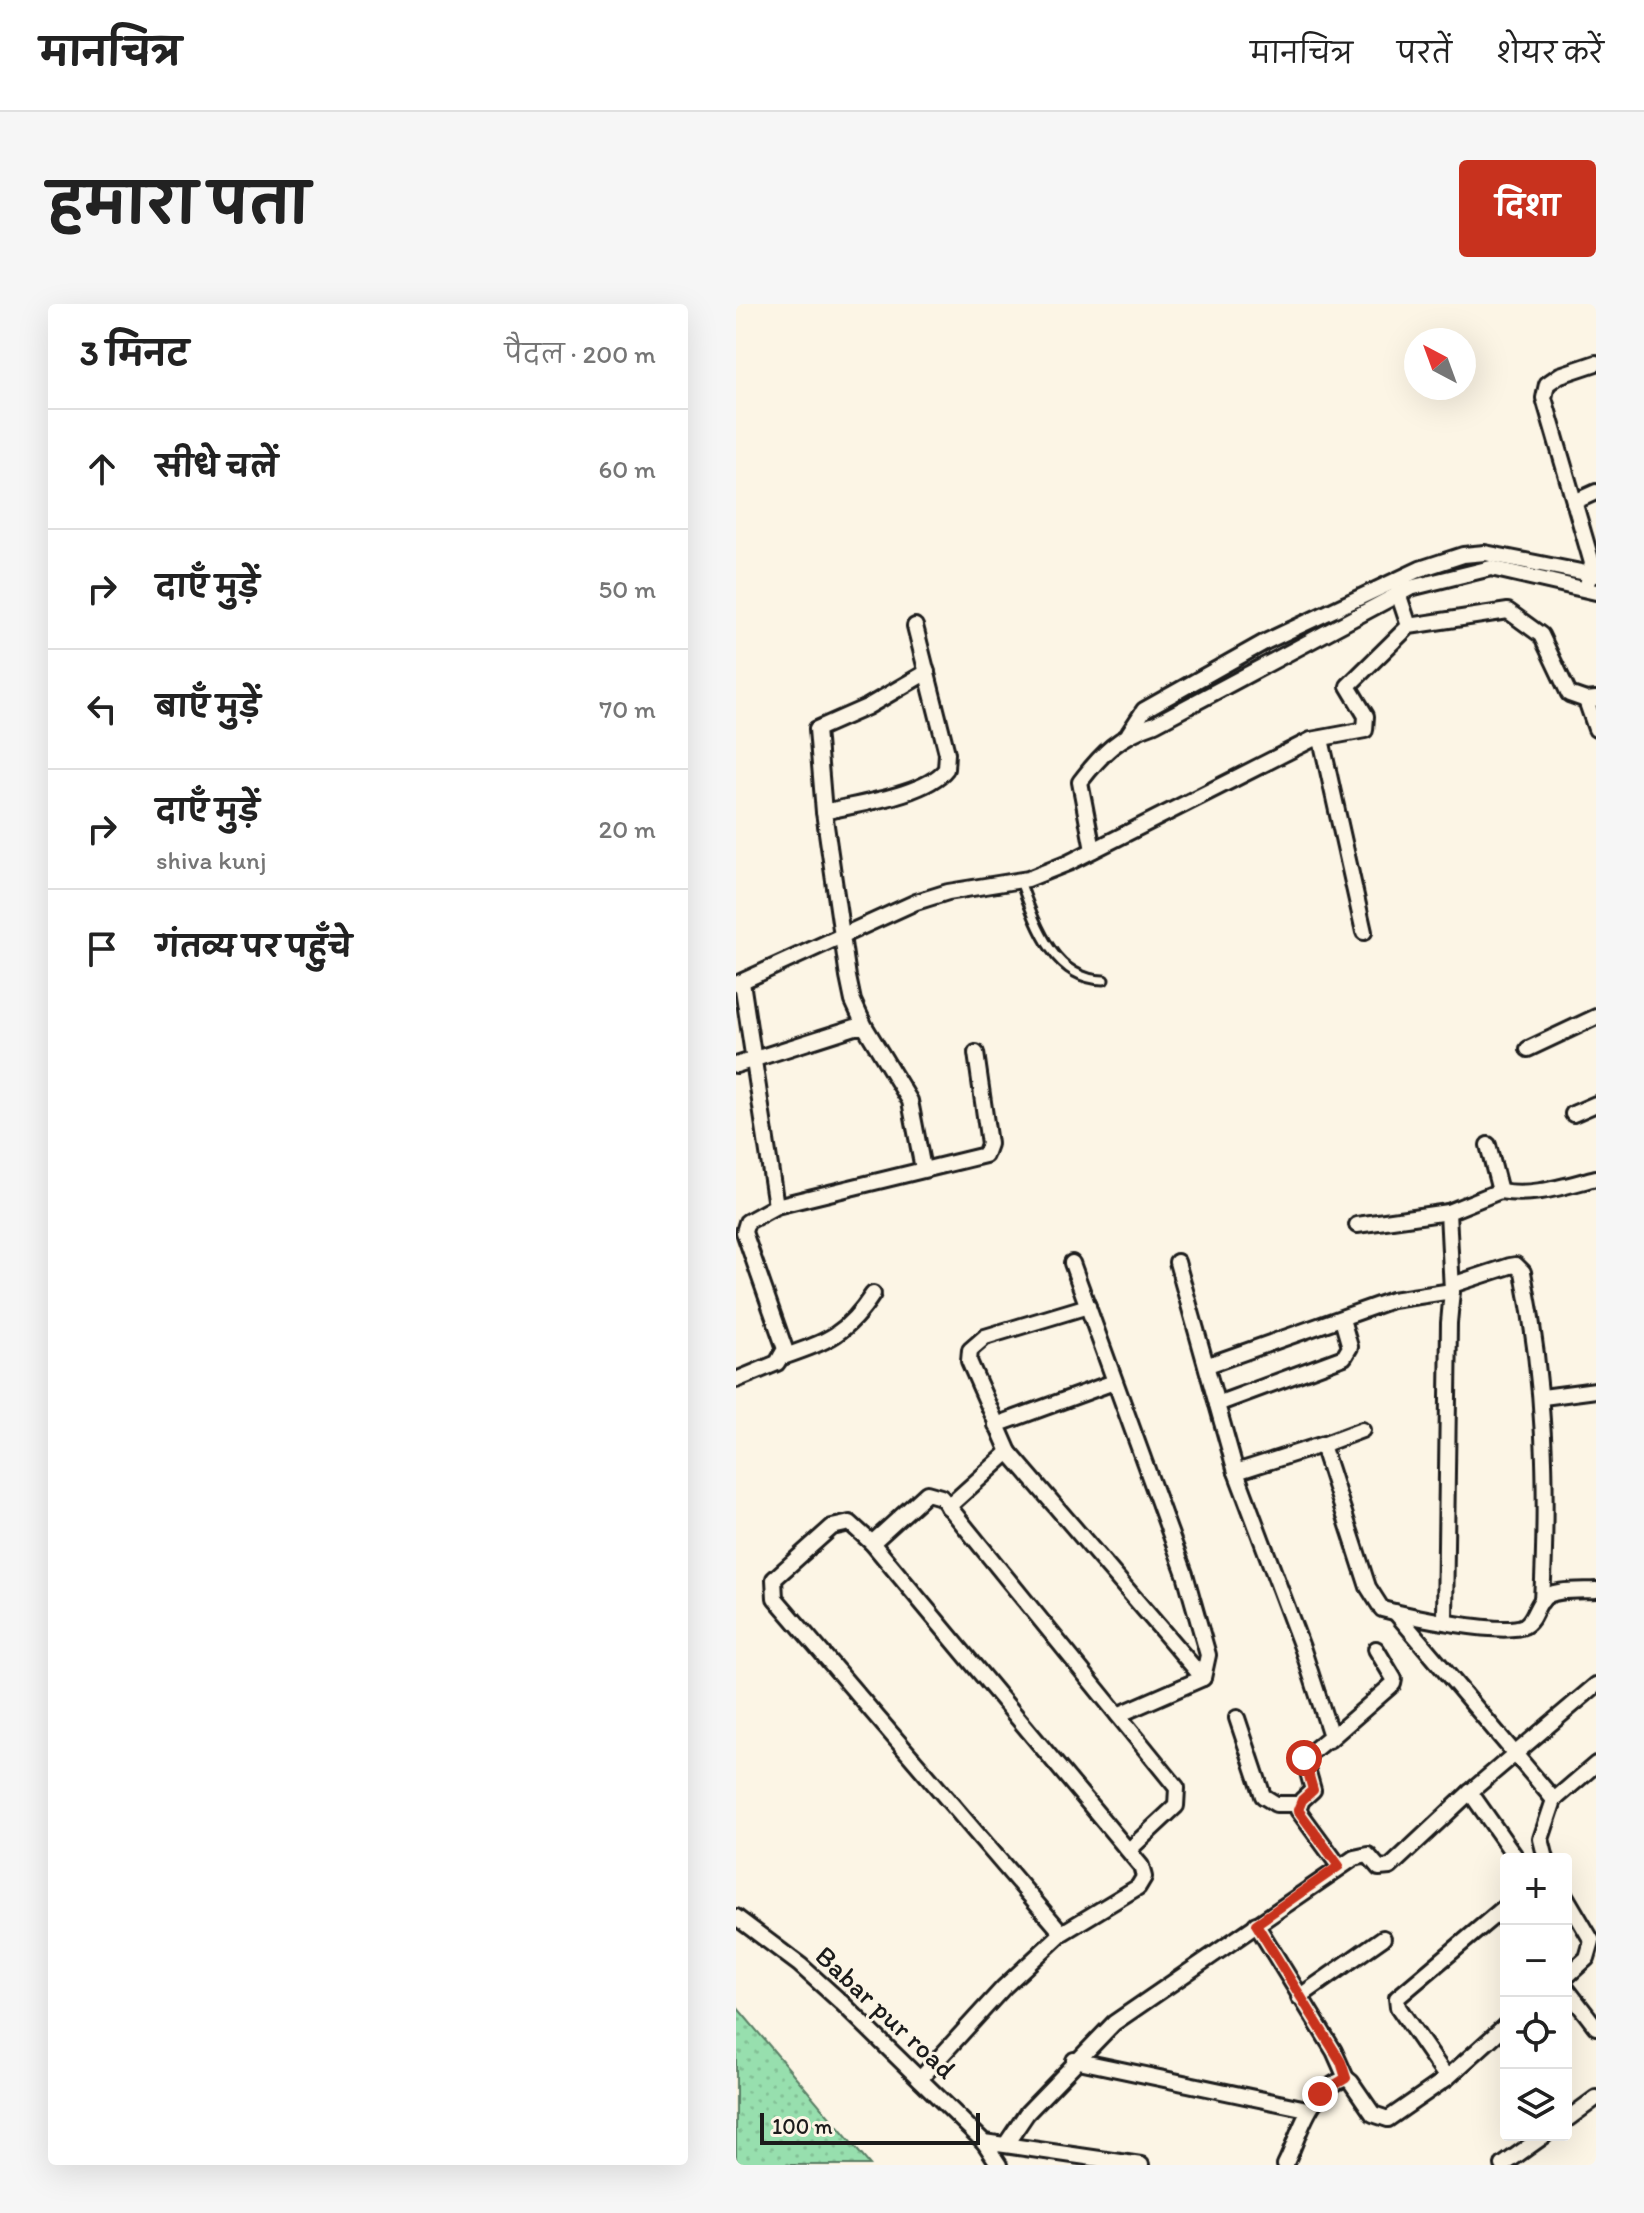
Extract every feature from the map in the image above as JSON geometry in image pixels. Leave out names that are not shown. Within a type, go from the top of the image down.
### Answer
[{"type":"street","points":[[1592,582],[1593,554],[1574,502],[1544,398],[1547,384],[1596,363]]},
{"type":"street","points":[[1574,502],[1596,492]]},
{"type":"street","points":[[1129,733],[1144,710],[1265,642],[1420,569],[1485,553],[1592,582]]},
{"type":"street","points":[[1093,850],[1080,782],[1106,748],[1129,733],[1155,724],[1398,593],[1491,568],[1592,582]]},
{"type":"street","points":[[1398,593],[1409,626]]},
{"type":"street","points":[[776,1206],[755,1058],[739,983],[936,896],[1020,881],[1093,850],[1272,758],[1321,739],[1368,727],[1366,716],[1348,686],[1409,626],[1498,611],[1517,615],[1541,635],[1569,694],[1591,700],[1596,729]]},
{"type":"street","points":[[824,812],[891,796],[944,773],[948,764],[947,753],[915,626]]},
{"type":"street","points":[[923,1169],[910,1101],[865,1027],[853,1001],[824,812],[817,729],[867,707],[927,672]]},
{"type":"street","points":[[1321,739],[1364,932]]},
{"type":"street","points":[[1528,1049],[1596,1017]]},
{"type":"street","points":[[736,1065],[865,1027]]},
{"type":"street","points":[[783,1357],[784,1341],[741,1223],[776,1206],[980,1156],[989,1151],[976,1053]]},
{"type":"street","points":[[1573,1114],[1596,1104]]},
{"type":"street","points":[[1488,1145],[1500,1191]]},
{"type":"street","points":[[1357,1225],[1448,1212],[1500,1191],[1519,1195],[1596,1178]]},
{"type":"street","points":[[1445,1620],[1452,1288],[1448,1212]]},
{"type":"street","points":[[1177,1262],[1236,1472],[1303,1650],[1329,1731],[1329,1740]]},
{"type":"street","points":[[1072,1263],[1185,1574],[1208,1655],[1203,1678]]},
{"type":"street","points":[[1208,1365],[1404,1297],[1452,1288],[1510,1266],[1520,1267],[1536,1339],[1543,1397],[1547,1511],[1542,1601]]},
{"type":"street","points":[[736,1380],[777,1363],[783,1357],[838,1336],[857,1319],[873,1294]]},
{"type":"street","points":[[1088,1306],[976,1342],[969,1361],[1009,1452],[1203,1678]]},
{"type":"street","points":[[1217,1404],[1344,1357],[1350,1347],[1342,1319]]},
{"type":"street","points":[[996,1425],[1114,1382]]},
{"type":"street","points":[[1543,1397],[1596,1390]]},
{"type":"street","points":[[1236,1472],[1362,1430]]},
{"type":"street","points":[[1324,1444],[1368,1587],[1382,1609],[1494,1630],[1522,1627],[1530,1622],[1542,1601],[1551,1594],[1596,1590]]},
{"type":"street","points":[[948,1507],[1009,1452]]},
{"type":"street","points":[[872,1543],[927,1493],[935,1493],[948,1507],[1171,1776],[1179,1799],[1176,1806],[1129,1850]]},
{"type":"street","points":[[920,2079],[1004,1987],[1062,1933],[1143,1882],[1141,1866],[872,1543],[850,1523],[832,1527],[774,1579],[775,1598],[1062,1933]]},
{"type":"street","points":[[1395,1612],[1554,1800]]},
{"type":"street","points":[[1339,1866],[1298,1810],[1299,1804],[1313,1790],[1304,1758],[1393,1684],[1394,1679],[1376,1649]]},
{"type":"street","points":[[1118,1715],[1203,1678]]},
{"type":"street","points":[[1006,2144],[1027,2113],[1074,2060],[1114,2023],[1339,1866],[1363,1854],[1379,1868],[1390,1867],[1470,1792],[1596,1685]]},
{"type":"street","points":[[1237,1718],[1263,1796],[1276,1804],[1299,1804]]},
{"type":"street","points":[[1544,1853],[1541,1839],[1554,1800],[1596,1764]]},
{"type":"street","points":[[1470,1792],[1513,1853]]},
{"type":"street","points":[[1572,1907],[1592,1941],[1587,1958],[1572,1972]]},
{"type":"street","points":[[1447,2078],[1398,2007],[1397,1998],[1500,1911]]},
{"type":"street","name":"Babar pur road","points":[[736,1917],[800,1965],[984,2142],[999,2165]]},
{"type":"street","points":[[1256,1924],[1334,2051],[1346,2078],[1380,2119],[1396,2114],[1447,2078],[1500,2030]]},
{"type":"street","points":[[1299,1997],[1383,1938]]},
{"type":"street","points":[[1572,1996],[1596,2027]]},
{"type":"street","points":[[1074,2060],[1307,2109]]},
{"type":"street","points":[[1285,2165],[1307,2109],[1320,2094],[1346,2078]]},
{"type":"street","points":[[1572,2116],[1596,2098]]},
{"type":"street","points":[[1503,2165],[1537,2141]]},
{"type":"street","points":[[984,2142],[1141,2165]]},
{"type":"lane","points":[[1020,881],[1047,943],[1066,967],[1088,980],[1104,980]]},
{"type":"green space","points":[[736,2006],[870,2165],[736,2165]]},
{"type":"route","points":[[1304,1758],[1313,1790],[1302,1800],[1298,1810],[1339,1866],[1256,1924],[1341,2062],[1346,2078],[1320,2094]]}]
